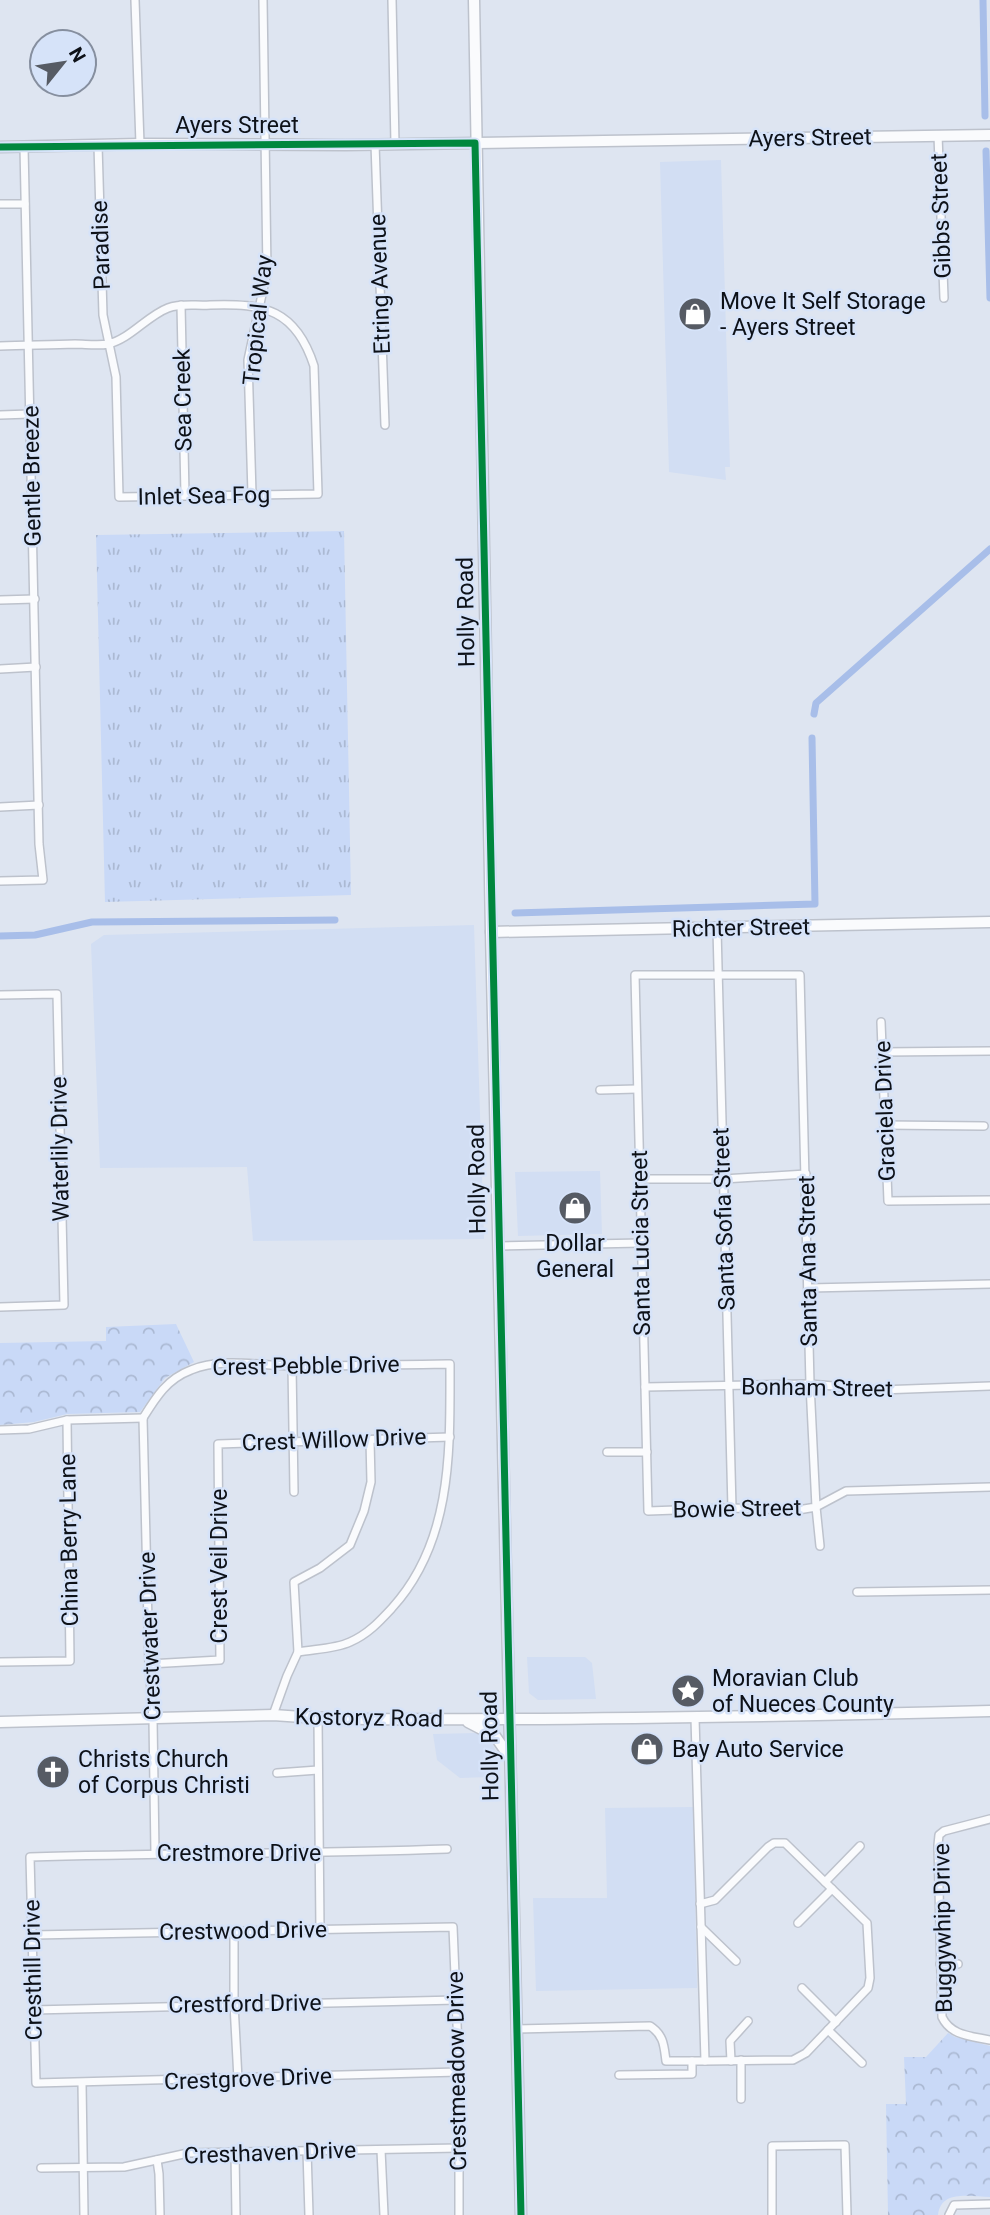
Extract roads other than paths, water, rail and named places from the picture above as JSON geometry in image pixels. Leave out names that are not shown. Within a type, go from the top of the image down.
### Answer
[{"type":"main road","name":"Holly Road","points":[[474,0],[491,932],[521,2215]]},
{"type":"main road","name":"Ayers Street","points":[[0,147],[141,144],[265,146],[990,135]]},
{"type":"main road","name":"Richter Street","points":[[491,932],[990,922]]},
{"type":"main road","name":"Kostoryz Road","points":[[0,1722],[273,1715],[461,1720],[695,1718],[990,1710]]},
{"type":"main road","points":[[461,1720],[492,1733],[510,1756]]},
{"type":"street","points":[[135,0],[141,144]]},
{"type":"street","name":"Tropical Way","points":[[252,494],[248,360],[267,271],[263,0]]},
{"type":"street","points":[[392,0],[395,144]]},
{"type":"street","name":"Gibbs Street","points":[[939,135],[944,298]]},
{"type":"street","name":"Etring Avenue","points":[[375,144],[385,425]]},
{"type":"street","name":"Paradise","points":[[98,145],[102,296],[108,344]]},
{"type":"street","name":"Gentle Breeze","points":[[0,881],[43,880],[39,844],[24,147]]},
{"type":"street","points":[[0,204],[25,204]]},
{"type":"street","points":[[0,346],[108,344],[155,314],[181,305],[260,306]]},
{"type":"street","name":"Sea Creek","points":[[181,305],[185,495]]},
{"type":"street","name":"Inlet Sea Fog","points":[[108,344],[116,377],[119,497],[318,494],[314,366],[309,349],[288,321],[260,306]]},
{"type":"street","points":[[0,415],[30,414]]},
{"type":"street","points":[[0,600],[35,599]]},
{"type":"street","points":[[0,669],[36,667]]},
{"type":"street","points":[[0,807],[39,805]]},
{"type":"street","name":"Santa Sofia Street","points":[[717,929],[732,1508]]},
{"type":"street","name":"Santa Lucia Street","points":[[648,1511],[635,975],[717,975]]},
{"type":"street","name":"Santa Ana Street","points":[[717,975],[800,975],[810,1384],[820,1546]]},
{"type":"street","name":"Waterlily Drive","points":[[0,995],[57,994],[64,1305],[0,1307]]},
{"type":"street","name":"Graciela Drive","points":[[881,1022],[888,1200],[990,1200]]},
{"type":"street","points":[[883,1052],[990,1051]]},
{"type":"street","points":[[600,1090],[637,1090]]},
{"type":"street","points":[[884,1125],[984,1126]]},
{"type":"street","points":[[639,1179],[723,1179],[806,1174]]},
{"type":"street","points":[[498,1246],[641,1243]]},
{"type":"street","points":[[809,1288],[990,1284]]},
{"type":"street","name":"Crest Pebble Drive","points":[[143,1418],[166,1385],[193,1369],[215,1364],[450,1364],[450,1437]]},
{"type":"street","points":[[292,1366],[294,1492]]},
{"type":"street","name":"Bonham Street","points":[[645,1387],[810,1384],[880,1390],[990,1386]]},
{"type":"street","points":[[0,1430],[29,1429],[68,1420],[143,1418]]},
{"type":"street","name":"Crestwater Drive","points":[[143,1418],[155,1853]]},
{"type":"street","name":"China Berry Lane","points":[[0,1662],[70,1661],[68,1420]]},
{"type":"street","points":[[298,1652],[348,1643],[373,1629],[405,1594],[431,1548],[444,1497],[450,1437]]},
{"type":"street","name":"Crest Willow Drive","points":[[218,1444],[450,1437]]},
{"type":"street","points":[[273,1715],[286,1676],[298,1652],[294,1583],[320,1568],[350,1545],[364,1511],[371,1482],[370,1440]]},
{"type":"street","name":"Crest Veil Drive","points":[[149,1664],[220,1660],[218,1444]]},
{"type":"street","points":[[607,1452],[647,1452]]},
{"type":"street","name":"Bowie Street","points":[[648,1511],[732,1508],[799,1510],[816,1507],[846,1491],[990,1487]]},
{"type":"street","points":[[857,1592],[990,1590]]},
{"type":"street","points":[[318,1718],[320,1930]]},
{"type":"street","points":[[695,1718],[705,2060]]},
{"type":"street","points":[[277,1773],[318,1770]]},
{"type":"street","name":"Buggywhip Drive","points":[[990,1819],[944,1831],[939,1835],[941,2010],[944,2023],[956,2033],[990,2040]]},
{"type":"street","points":[[666,2061],[793,2060],[806,2053],[868,1988],[870,1978],[867,1923],[785,1843],[774,1843],[715,1900],[700,1904]]},
{"type":"street","points":[[825,1882],[860,1846]]},
{"type":"street","name":"Crestmore Drive","points":[[30,1857],[155,1853],[319,1854],[447,1849]]},
{"type":"street","name":"Cresthill Drive","points":[[30,1857],[36,2083]]},
{"type":"street","points":[[798,1923],[832,1889]]},
{"type":"street","name":"Crestwood Drive","points":[[33,1935],[453,1927]]},
{"type":"street","name":"Crestmeadow Drive","points":[[453,1927],[459,2072],[459,2215]]},
{"type":"street","points":[[701,1927],[736,1961]]},
{"type":"street","points":[[234,1930],[238,2079]]},
{"type":"street","points":[[940,1964],[958,1964]]},
{"type":"street","points":[[802,1989],[836,2022]]},
{"type":"street","name":"Crestford Drive","points":[[33,2010],[457,2000]]},
{"type":"street","points":[[731,2061],[730,2041],[748,2021]]},
{"type":"street","points":[[516,2029],[650,2026],[663,2038],[666,2061],[663,2074]]},
{"type":"street","points":[[828,2030],[862,2063]]},
{"type":"street","points":[[741,2060],[741,2099]]},
{"type":"street","points":[[619,2076],[692,2074],[692,2061]]},
{"type":"street","name":"Crestgrove Drive","points":[[36,2083],[459,2072]]},
{"type":"street","points":[[82,2083],[84,2215]]},
{"type":"street","points":[[772,2215],[772,2146],[845,2145],[847,2215]]},
{"type":"street","name":"Cresthaven Drive","points":[[41,2168],[124,2167],[188,2153],[459,2148]]},
{"type":"street","points":[[381,2150],[384,2215]]},
{"type":"street","points":[[307,2151],[309,2215]]},
{"type":"street","points":[[235,2152],[236,2215]]},
{"type":"street","points":[[157,2160],[160,2215]]},
{"type":"street","points":[[948,2215],[954,2205],[990,2204]]},
{"type":"waterway","points":[[983,0],[985,116]]},
{"type":"waterway","points":[[986,151],[990,298]]},
{"type":"waterway","points":[[814,714],[816,703],[990,549]]},
{"type":"waterway","points":[[515,913],[815,904],[812,738]]},
{"type":"waterway","points":[[0,936],[35,935],[92,922],[335,920]]},
{"type":"place","name":"Move It Self Storage - Ayers Street","points":[[695,314]]},
{"type":"place","name":"Dollar General","points":[[575,1208]]},
{"type":"place","name":"Moravian Club of Nueces County","points":[[688,1691]]},
{"type":"place","name":"Bay Auto Service","points":[[647,1749]]},
{"type":"place","name":"Christs Church of Corpus Christi","points":[[53,1772]]}]
